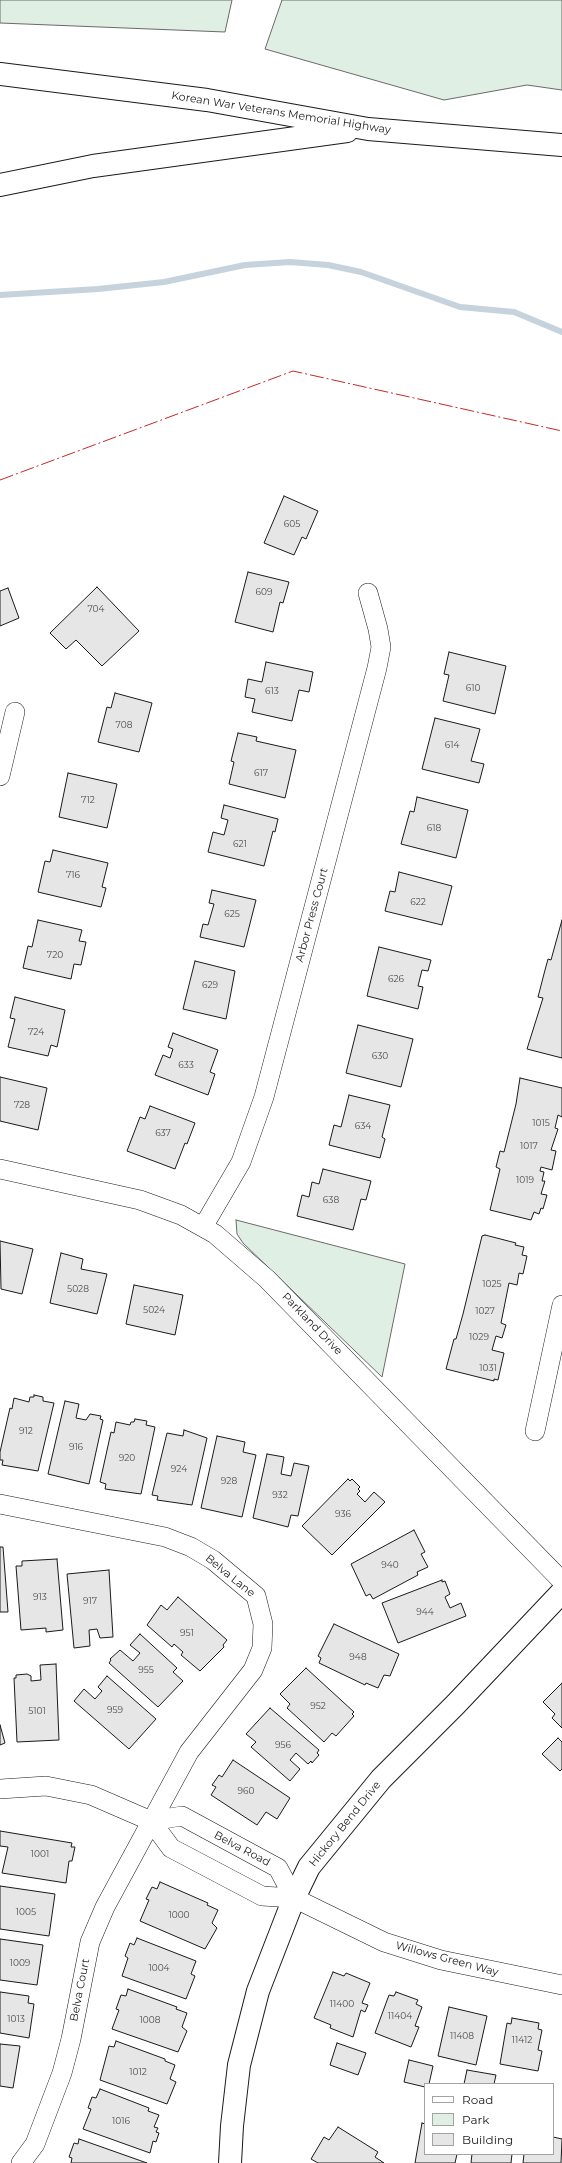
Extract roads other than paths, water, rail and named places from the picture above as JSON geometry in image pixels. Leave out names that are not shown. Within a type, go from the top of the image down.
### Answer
[{"type":"main road","name":"Korean War Veterans Memorial Highway","points":[[0,74],[207,100],[368,129],[562,145]]},
{"type":"main road","points":[[0,184],[93,166],[177,153],[368,129]]},
{"type":"main road","name":"Hickory Bend Drive","points":[[230,2163],[232,2126],[239,2065],[258,1991],[294,1898],[309,1867],[380,1779],[456,1704],[562,1592]]},
{"type":"street","name":"Arbor Press Court","points":[[203,1227],[241,1162],[264,1097],[373,684],[381,647],[378,629],[368,593]]},
{"type":"street","points":[[0,776],[15,712]]},
{"type":"street","name":"Parkland Drive","points":[[0,1169],[140,1200],[181,1215],[215,1234],[244,1257],[267,1279],[562,1581]]},
{"type":"street","points":[[535,1431],[562,1305]]},
{"type":"street","name":"Belva Lane","points":[[0,1504],[165,1537],[192,1547],[213,1560],[256,1596],[264,1624],[262,1648],[253,1670],[189,1752],[151,1821]]},
{"type":"street","points":[[0,1789],[46,1786],[90,1796],[151,1821],[170,1848],[262,1896],[294,1898]]},
{"type":"street","name":"Belva Road","points":[[151,1821],[182,1816],[278,1868],[294,1898]]},
{"type":"street","name":"Belva Court","points":[[21,2163],[35,2144],[62,2073],[71,2039],[90,1942],[105,1907],[151,1821]]},
{"type":"street","name":"Willows Green Way","points":[[294,1898],[384,1942],[441,1960],[562,1985]]},
{"type":"waterway","points":[[0,295],[98,289],[164,282],[245,265],[290,262],[328,265],[361,272],[460,307],[514,312],[562,332]]}]
